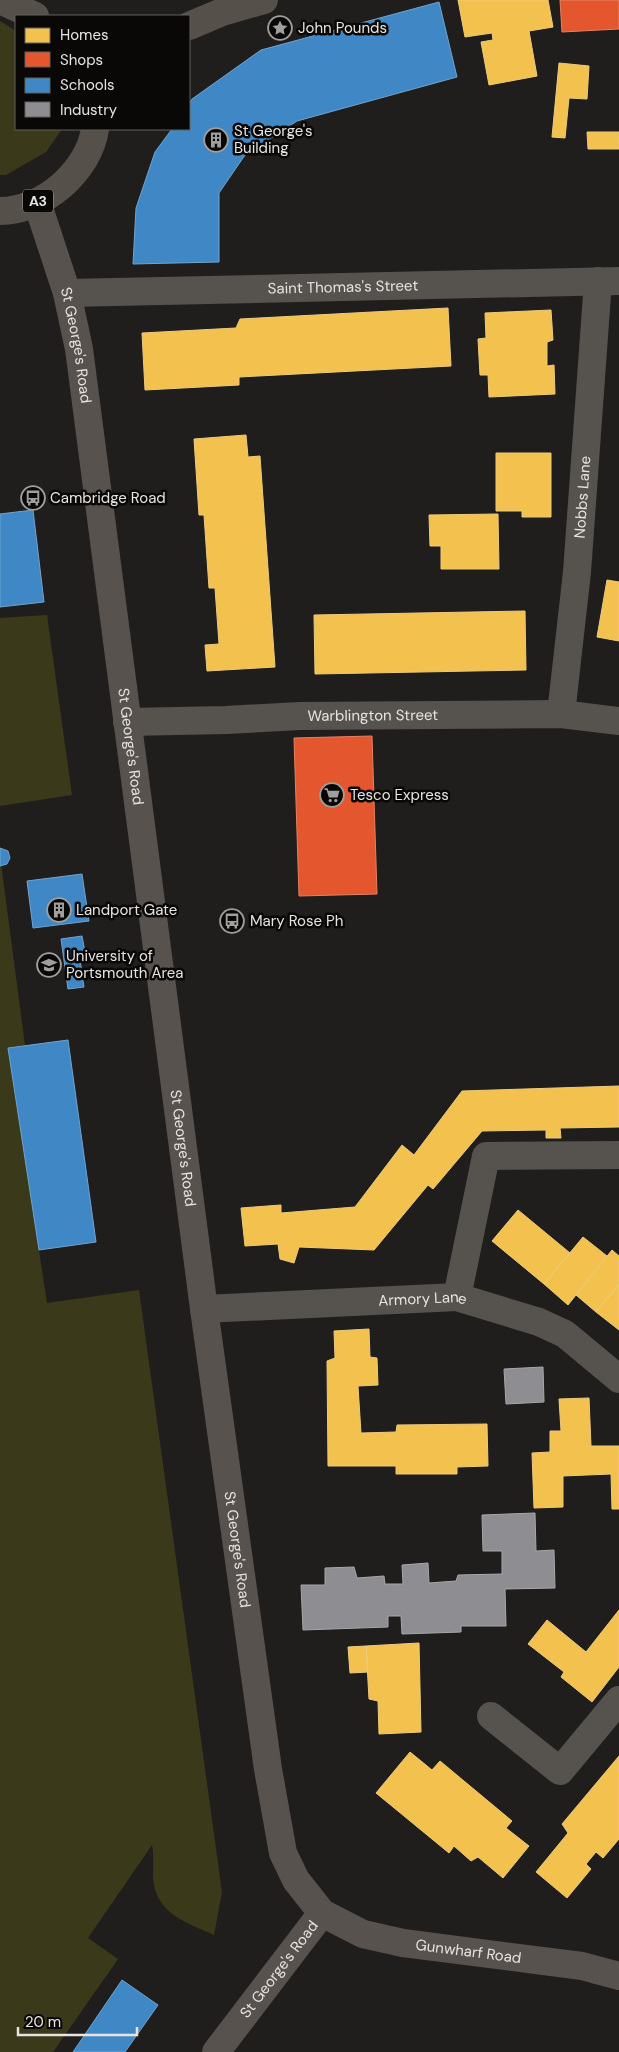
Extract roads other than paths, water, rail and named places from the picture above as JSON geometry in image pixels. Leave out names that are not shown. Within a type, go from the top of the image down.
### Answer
[{"type":"main road","points":[[0,0],[32,15]]},
{"type":"main road","points":[[190,26],[222,12],[264,0]]},
{"type":"main road","name":"A3","points":[[0,211],[8,211],[37,202],[70,178],[86,158],[95,130]]},
{"type":"main road","name":"St George's Road","points":[[37,202],[67,293],[79,349],[204,1310],[258,1703],[280,1838],[291,1872],[322,1913],[216,2052]]},
{"type":"main road","name":"Gunwharf Road","points":[[322,1913],[362,1934],[388,1941],[582,1966],[619,1976]]},
{"type":"street","name":"Saint Thomas's Street","points":[[67,293],[608,281]]},
{"type":"street","name":"Nobbs Lane","points":[[561,714],[608,281]]},
{"type":"street","name":"Warblington Street","points":[[127,722],[300,716],[561,714],[619,721]]},
{"type":"street","points":[[457,1297],[486,1156],[619,1155]]},
{"type":"street","name":"Armory Lane","points":[[204,1310],[457,1297],[539,1322],[566,1334],[619,1379]]},
{"type":"street","points":[[490,1716],[560,1771],[619,1700]]},
{"type":"place","name":"John Pounds","points":[[280,28]]},
{"type":"place","name":"St George's Building","points":[[216,140]]},
{"type":"place","name":"Cambridge Road","points":[[33,498]]},
{"type":"place","name":"Tesco Express","points":[[332,795]]},
{"type":"place","name":"Landport Gate","points":[[59,910]]},
{"type":"place","name":"Mary Rose Ph","points":[[232,921]]},
{"type":"place","name":"University of Portsmouth Area","points":[[49,965]]}]
